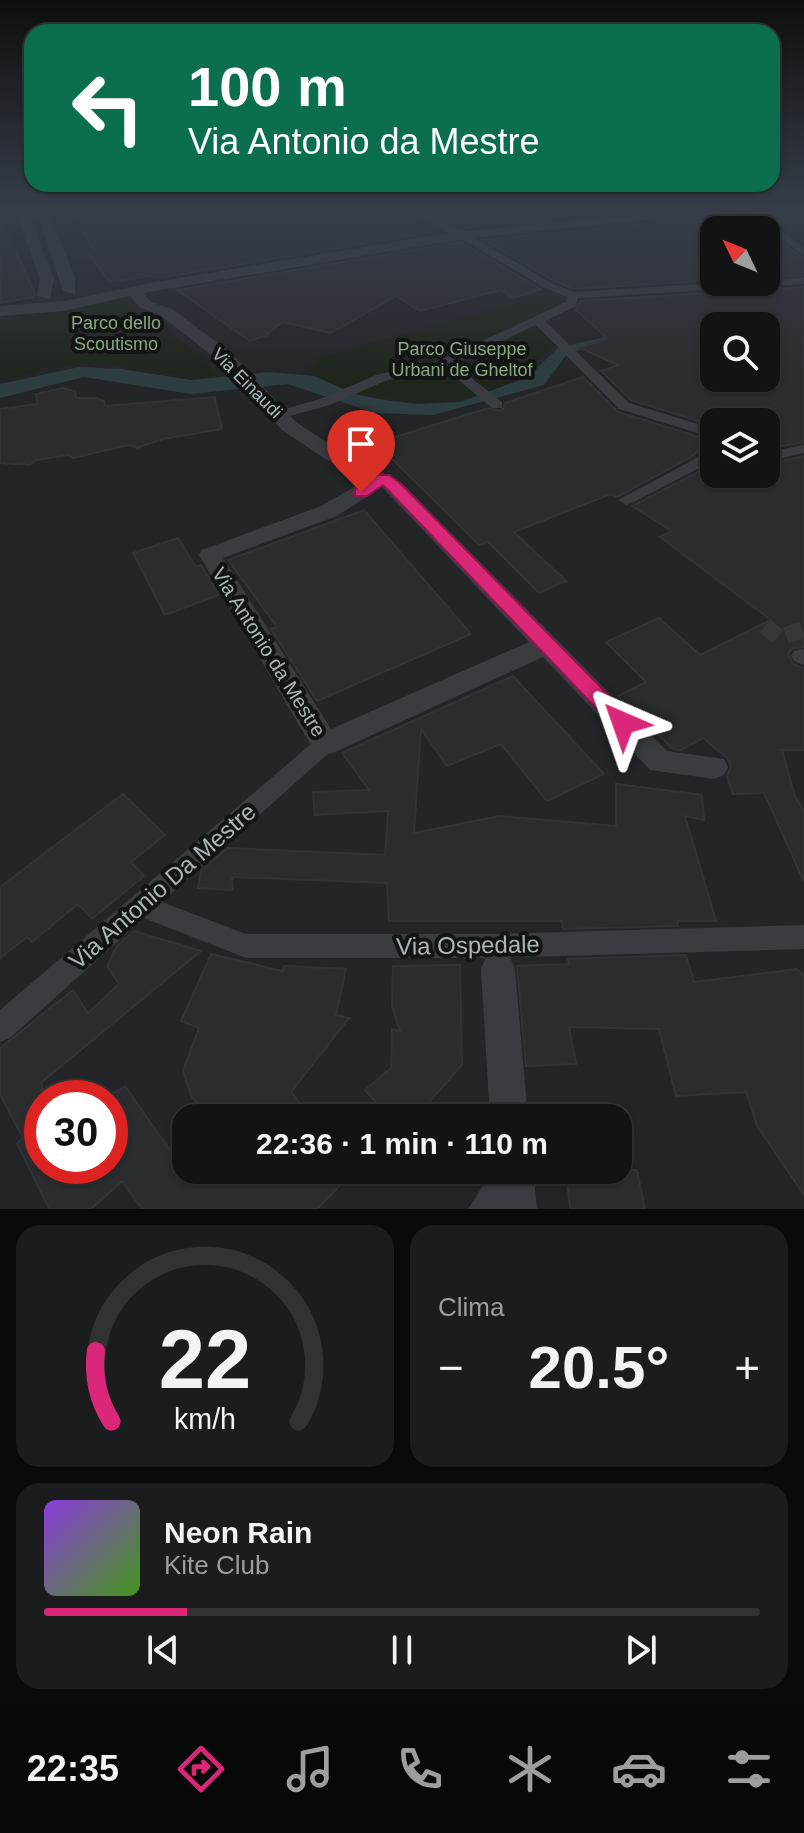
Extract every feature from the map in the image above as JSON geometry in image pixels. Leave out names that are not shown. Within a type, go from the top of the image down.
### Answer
[{"type":"street","points":[[42,266],[47,279],[46,301]]},
{"type":"street","points":[[64,266],[74,295]]},
{"type":"street","points":[[0,311],[74,295],[129,291],[273,266]]},
{"type":"street","points":[[516,266],[549,286],[573,295],[804,281]]},
{"type":"street","points":[[156,286],[166,312]]},
{"type":"street","name":"Via Einaudi","points":[[129,291],[146,305],[166,312],[231,363],[279,415],[334,456],[383,478]]},
{"type":"street","points":[[279,415],[325,402],[381,378],[445,363],[572,304],[573,295]]},
{"type":"street","points":[[537,320],[624,406],[700,430]]},
{"type":"street","points":[[445,363],[497,405]]},
{"type":"street","points":[[780,453],[804,449]]},
{"type":"street","points":[[626,500],[700,461]]},
{"type":"street","points":[[383,478],[660,762],[714,767]]},
{"type":"street","name":"Via Antonio da Mestre","points":[[383,478],[329,511],[210,555],[325,744],[548,644]]},
{"type":"street","name":"Via Antonio Da Mestre","points":[[0,1028],[325,744]]},
{"type":"street","name":"Via Ospedale","points":[[140,905],[246,946],[496,958],[804,937]]},
{"type":"street","points":[[496,958],[508,1104]]},
{"type":"shaded area","points":[[0,266],[700,266],[700,296],[780,296],[780,266],[804,266],[804,1209],[0,1209]]},
{"type":"shaded area","points":[[631,332],[567,354],[544,385],[433,415],[375,413],[288,384],[191,394],[84,377],[0,398],[0,384],[79,367],[121,369],[191,380],[269,372],[314,376],[354,394],[384,400],[418,404],[460,402],[526,378],[559,347]]},
{"type":"green space","name":"Parco Giuseppe Urbani de Gheltof","points":[[550,294],[566,303],[532,319],[559,344],[518,378],[493,390],[454,400],[413,401],[354,391],[308,373],[317,358]]},
{"type":"green space","name":"Parco dello Scoutismo","points":[[123,299],[202,356],[218,377],[86,364],[0,381],[0,321]]},
{"type":"building","points":[[0,266],[23,266],[34,297],[0,303]]},
{"type":"building","points":[[98,266],[228,266],[159,278],[150,276],[109,282]]},
{"type":"building","points":[[317,266],[503,266],[541,289],[514,298],[501,290],[420,311],[396,296],[331,333],[282,322],[267,335],[250,341],[177,290]]},
{"type":"building","points":[[529,266],[700,266],[700,281],[574,289]]},
{"type":"building","points":[[780,266],[804,266],[804,275],[780,276]]},
{"type":"building","points":[[804,287],[804,442],[780,445],[780,408],[700,408],[700,422],[631,400],[601,371],[618,365],[580,348],[608,339],[576,310],[580,301],[700,294],[700,296],[780,296],[780,288]]},
{"type":"building","points":[[583,377],[618,412],[700,437],[700,450],[617,497],[611,494],[514,532],[566,581],[539,593],[488,542],[479,545],[376,443],[488,408],[502,411],[505,403]]},
{"type":"building","points":[[62,388],[75,391],[76,398],[104,401],[105,406],[215,397],[222,429],[163,439],[137,448],[129,445],[73,458],[69,455],[36,460],[30,465],[0,463],[0,409],[38,404],[36,394]]},
{"type":"building","points":[[804,456],[804,647],[793,648],[788,654],[793,664],[804,668],[804,750],[782,750],[795,796],[804,811],[804,882],[764,793],[733,794],[727,776],[731,766],[727,758],[703,738],[681,750],[673,749],[618,696],[646,682],[606,642],[659,618],[700,655],[771,620],[660,537],[672,531],[632,506],[700,471],[700,488],[780,488],[780,460]]},
{"type":"building","points":[[364,510],[471,634],[317,701],[271,629],[277,627],[228,560]]},
{"type":"building","points":[[178,538],[196,567],[201,565],[219,595],[165,615],[133,553]]},
{"type":"building","points":[[513,676],[604,774],[547,801],[501,744],[447,766],[421,729],[414,833],[499,816],[616,826],[616,784],[702,795],[704,820],[685,816],[716,921],[677,921],[678,926],[563,929],[562,921],[389,921],[387,883],[232,877],[233,890],[198,888],[201,871],[227,848],[385,855],[388,811],[315,815],[313,792],[369,790],[342,753]]},
{"type":"building","points":[[123,794],[165,835],[131,862],[144,876],[92,919],[78,904],[32,942],[27,937],[0,958],[0,887]]},
{"type":"building","points":[[134,931],[201,951],[44,1080],[24,1080],[24,1157],[17,1143],[23,1138],[0,1094],[0,1048],[73,990],[88,1013],[119,984],[107,966],[117,946]]},
{"type":"building","points":[[211,954],[283,971],[284,966],[346,969],[336,1015],[349,1018],[291,1092],[300,1104],[199,1104],[192,1098],[183,1071],[199,1028],[181,1021]]},
{"type":"building","points":[[686,955],[694,982],[797,969],[804,976],[804,1195],[757,1126],[746,1092],[676,1096],[659,1029],[569,1027],[576,1064],[526,1066],[517,966],[569,964],[568,959]]},
{"type":"building","points":[[460,965],[462,1065],[427,1104],[378,1104],[365,1090],[391,1068],[392,1029],[400,1031],[392,1007],[393,966]]},
{"type":"building","points":[[128,1090],[172,1153],[172,1184],[341,1184],[317,1209],[142,1209],[124,1184],[128,1184]]},
{"type":"building","points":[[632,1170],[637,1170],[645,1209],[570,1209],[567,1184],[632,1184]]},
{"type":"building","points":[[37,1184],[119,1184],[91,1209],[49,1209]]},
{"type":"tunnel","points":[[765,626],[779,638],[804,629]]},
{"type":"route","points":[[361,492],[383,478],[395,487],[623,723]]}]
